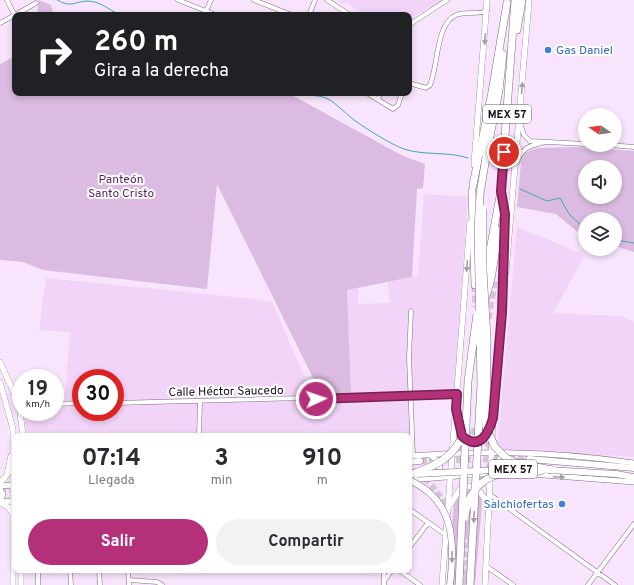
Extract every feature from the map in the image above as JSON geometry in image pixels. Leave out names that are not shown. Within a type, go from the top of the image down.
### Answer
[{"type":"highway","name":"MEX 57","points":[[461,585],[464,463],[470,360],[476,317],[501,191],[515,0]]},
{"type":"highway","points":[[511,59],[522,0]]},
{"type":"highway","name":"MEX 57","points":[[470,585],[482,364],[478,229],[480,156],[499,90],[507,1]]},
{"type":"highway","points":[[475,285],[473,188],[480,156]]},
{"type":"highway","points":[[480,156],[487,339],[486,427],[495,447],[506,458],[519,464],[553,470]]},
{"type":"highway","points":[[495,278],[502,232],[501,191]]},
{"type":"highway","points":[[501,191],[505,214],[502,312]]},
{"type":"highway","points":[[412,476],[436,466],[449,456],[463,436],[467,416],[472,364],[491,279],[502,205]]},
{"type":"highway","name":"MEX 57","points":[[529,459],[634,468]]},
{"type":"highway","points":[[412,462],[420,461]]},
{"type":"highway","name":"MEX 57","points":[[412,477],[507,469],[553,470],[616,474],[634,477]]},
{"type":"highway","points":[[461,585],[464,519],[469,496],[481,483],[496,476],[543,470]]},
{"type":"highway","points":[[412,479],[434,496],[447,517],[452,546],[450,585]]},
{"type":"main road","points":[[480,156],[487,0]]},
{"type":"main road","points":[[485,585],[493,418],[530,0]]},
{"type":"main road","points":[[442,585],[473,188]]},
{"type":"main road","points":[[0,362],[12,387]]},
{"type":"main road","points":[[0,382],[10,413],[12,433]]},
{"type":"main road","points":[[456,409],[461,434],[470,440],[482,440],[489,431],[493,418]]},
{"type":"main road","points":[[22,421],[24,433]]},
{"type":"main road","points":[[0,482],[7,475],[12,454]]},
{"type":"main road","points":[[0,476],[5,474],[10,463]]},
{"type":"main road","points":[[447,512],[451,502],[460,489],[469,487],[482,493],[488,508]]},
{"type":"main road","points":[[0,502],[8,507],[12,512]]},
{"type":"main road","points":[[13,573],[13,585]]},
{"type":"main road","points":[[21,573],[21,585]]},
{"type":"street","points":[[7,0],[13,12]]},
{"type":"street","points":[[178,0],[206,11],[211,0]]},
{"type":"street","points":[[254,0],[284,12]]},
{"type":"street","points":[[310,12],[315,0]]},
{"type":"street","points":[[327,0],[345,12]]},
{"type":"street","points":[[412,23],[447,0]]},
{"type":"street","points":[[20,12],[36,3]]},
{"type":"street","points":[[412,84],[426,88],[430,85],[442,32],[450,19],[458,14],[487,11]]},
{"type":"street","points":[[0,23],[12,17]]},
{"type":"street","points":[[372,96],[391,108],[395,108],[398,105],[401,96]]},
{"type":"street","points":[[378,100],[379,96]]},
{"type":"street","points":[[520,122],[527,138],[530,141],[578,144]]},
{"type":"street","points":[[516,166],[519,155],[526,147],[545,142]]},
{"type":"street","points":[[622,146],[634,146]]},
{"type":"street","points":[[411,311],[409,358],[411,433]]},
{"type":"street","name":"Calle Héctor Saucedo","points":[[124,403],[457,394]]},
{"type":"street","points":[[199,433],[200,402]]},
{"type":"street","points":[[412,456],[507,452],[634,464]]},
{"type":"street","points":[[506,472],[500,469],[499,463],[500,459],[507,452]]},
{"type":"street","points":[[429,454],[438,460],[440,467],[439,472],[431,480]]},
{"type":"street","points":[[412,477],[431,480],[506,472],[634,482]]},
{"type":"street","points":[[12,485],[0,487],[3,494],[0,502],[12,501]]},
{"type":"street","points":[[489,494],[614,585]]},
{"type":"street","points":[[412,511],[446,535]]},
{"type":"street","points":[[412,544],[428,523]]},
{"type":"street","points":[[588,585],[634,524]]},
{"type":"street","points":[[486,566],[512,585]]},
{"type":"street","points":[[38,573],[38,585]]},
{"type":"street","points":[[70,573],[71,585]]},
{"type":"street","points":[[99,573],[100,585]]},
{"type":"street","points":[[128,573],[129,585]]},
{"type":"street","points":[[384,583],[390,573]]},
{"type":"street","points":[[403,573],[420,585]]},
{"type":"street","points":[[129,580],[157,582],[162,585]]},
{"type":"shaded area","points":[[338,0],[443,0],[412,17],[412,12],[359,12],[346,2],[344,4]]},
{"type":"shaded area","points":[[424,194],[468,197],[454,391],[409,392],[410,433],[27,433],[25,421],[64,421],[70,332],[39,330],[46,278],[272,302],[315,401],[351,401],[347,290],[358,288],[358,304],[390,303],[388,282],[418,276]]},
{"type":"shaded area","points":[[517,227],[578,252],[578,256],[584,256],[553,313],[621,316],[634,322],[634,457],[497,449]]},
{"type":"green space","points":[[39,0],[51,5],[53,12],[37,12]]},
{"type":"green space","name":"Panteón Santo Cristo","points":[[12,58],[12,96],[293,96],[403,156],[425,164],[423,188],[417,189],[412,277],[347,290],[351,393],[322,396],[217,184],[207,289],[43,270],[23,262],[0,260],[0,64]]},
{"type":"green space","points":[[577,147],[578,152],[634,151],[634,252],[622,248],[622,212],[578,212],[578,232],[556,214],[517,207],[521,162],[525,153],[537,148]]},
{"type":"green space","points":[[466,490],[477,493],[482,503],[475,585],[463,585],[470,541],[465,540],[458,585],[453,585],[457,558],[449,559],[454,503],[458,495]]},
{"type":"waterway","points":[[57,0],[66,4],[87,1],[96,2],[114,12]]},
{"type":"waterway","points":[[315,96],[328,99],[365,128],[398,147],[412,151],[468,158]]},
{"type":"waterway","points":[[520,189],[547,201],[560,198],[569,214],[578,222]]},
{"type":"waterway","points":[[622,241],[634,243]]},
{"type":"tunnel","points":[[488,319],[495,278]]},
{"type":"tunnel","points":[[475,285],[476,307]]},
{"type":"tunnel","points":[[483,421],[488,443],[494,452],[503,459]]},
{"type":"tunnel","points":[[462,452],[471,443],[476,425]]},
{"type":"tunnel","points":[[420,461],[441,459]]},
{"type":"tunnel","points":[[420,461],[496,459]]},
{"type":"tunnel","points":[[509,459],[529,459]]},
{"type":"tunnel","points":[[477,487],[486,470],[493,464],[502,460]]},
{"type":"tunnel","points":[[412,471],[423,477],[438,493],[448,514]]},
{"type":"tunnel","points":[[0,489],[12,489]]},
{"type":"tunnel","points":[[462,584],[470,526]]},
{"type":"tunnel","points":[[453,585],[455,558],[454,541]]},
{"type":"place","name":"Gas Daniel","points":[[548,50]]},
{"type":"place","name":"Salchiofertas","points":[[562,504]]},
{"type":"route","points":[[316,399],[457,394],[456,409],[462,436],[470,440],[478,441],[485,437],[489,431],[493,418],[502,312],[505,214],[501,191],[504,152]]}]
